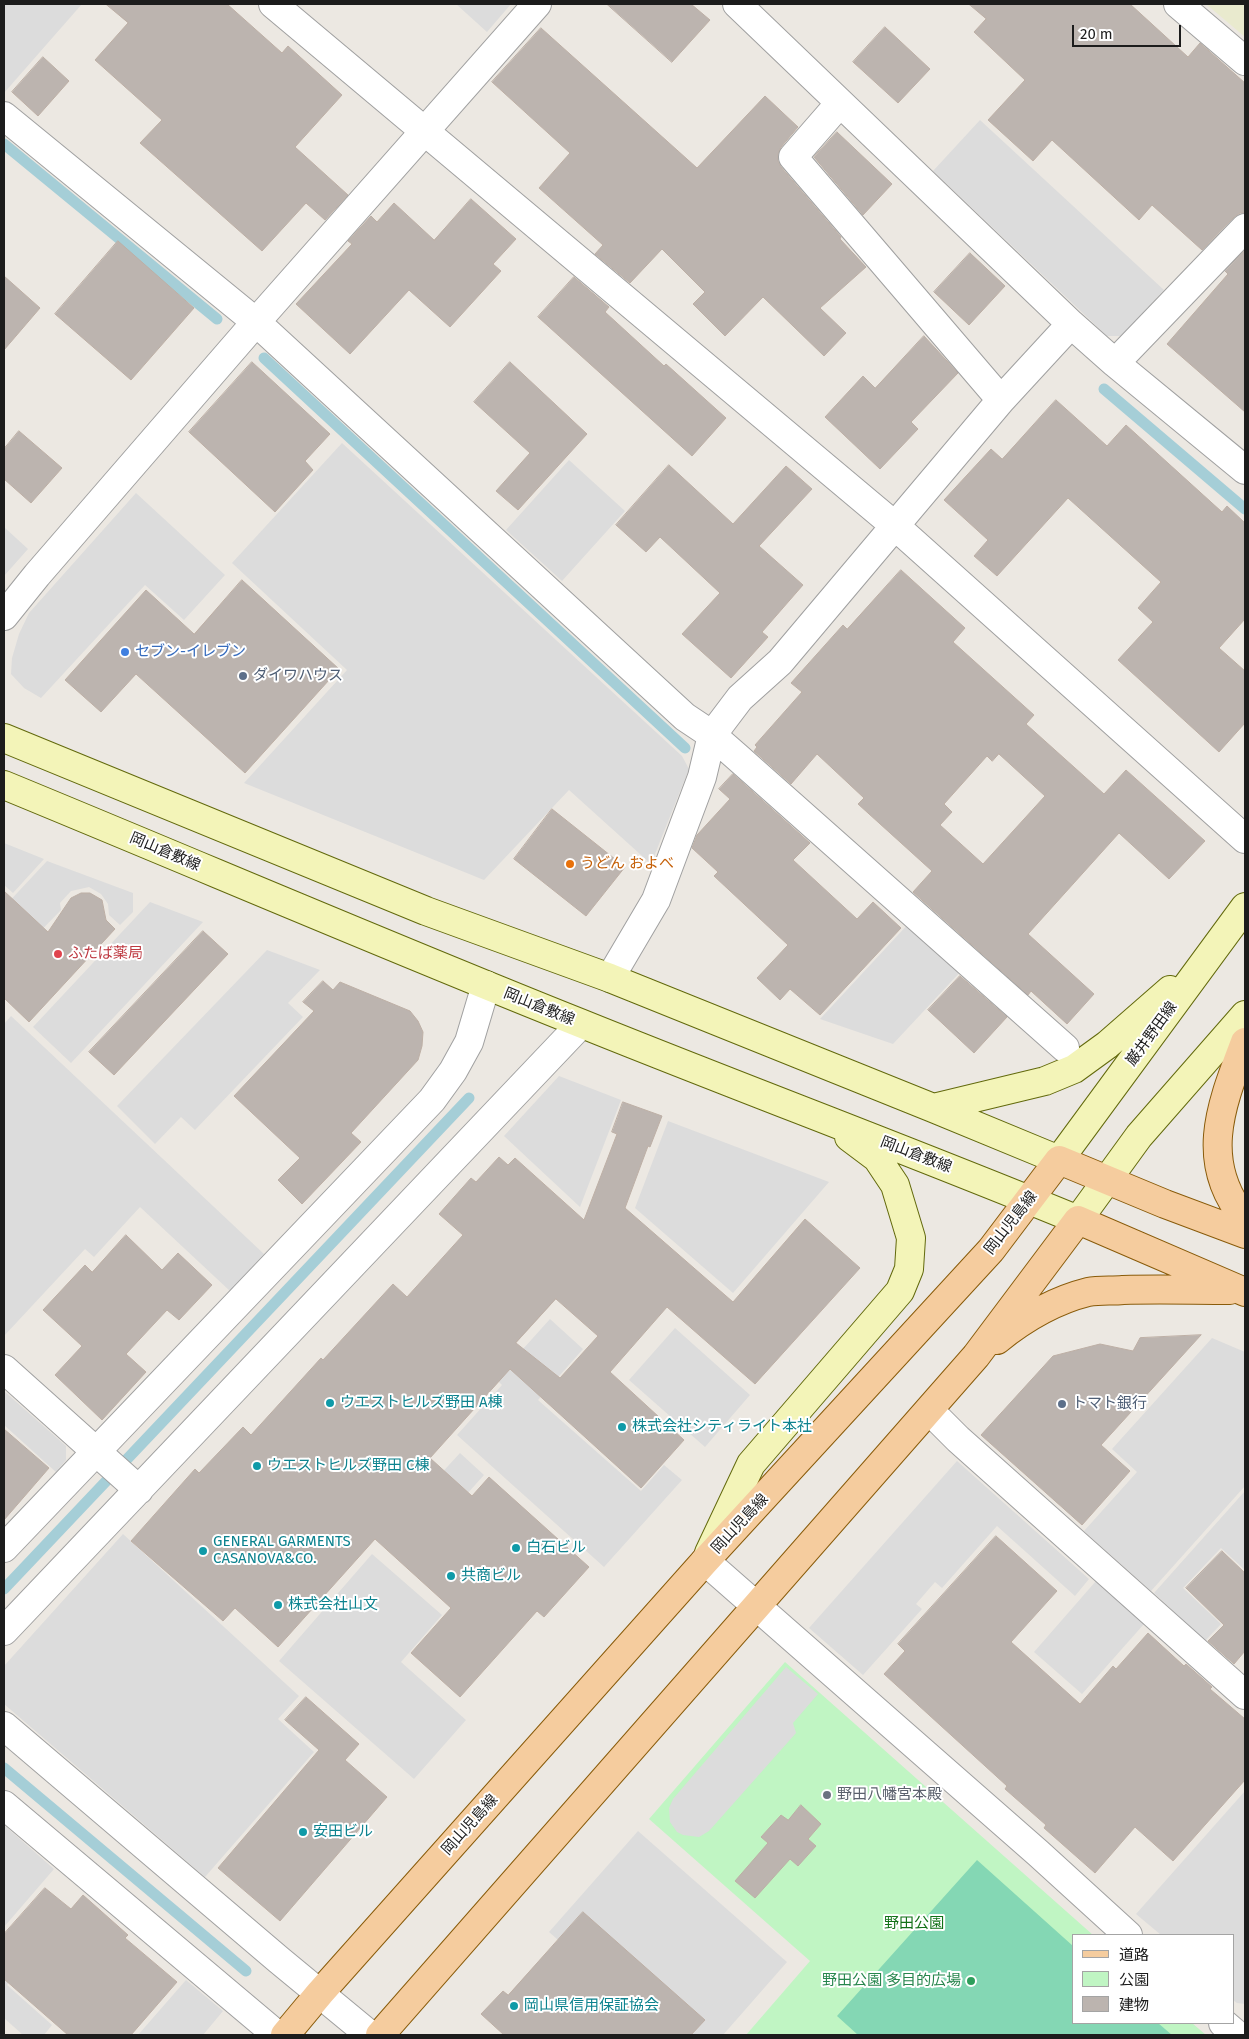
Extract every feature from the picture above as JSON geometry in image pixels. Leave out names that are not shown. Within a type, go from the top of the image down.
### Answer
[{"type":"main road","points":[[4,738],[426,911],[610,978],[1245,1234]]},
{"type":"main road","name":"岡山倉敷線","points":[[4,785],[581,1024],[967,1174],[1078,1220]]},
{"type":"main road","name":"巌井野田線","points":[[1059,1160],[1245,907]]},
{"type":"main road","points":[[934,1108],[1045,1081],[1074,1069],[1114,1039],[1210,954]]},
{"type":"main road","points":[[380,2035],[976,1356],[1140,1136],[1245,1015]]},
{"type":"main road","points":[[1245,1042],[1226,1091],[1218,1122],[1218,1150],[1223,1182],[1236,1207],[1245,1219]]},
{"type":"main road","points":[[705,1561],[751,1464],[900,1291],[909,1269],[911,1238],[895,1186],[876,1158],[828,1121]]},
{"type":"main road","name":"岡山児島線","points":[[285,2035],[320,1993],[705,1561],[991,1250],[1059,1160]]},
{"type":"main road","points":[[1078,1220],[1243,1291]]},
{"type":"main road","points":[[976,1356],[1012,1328],[1067,1299],[1090,1292],[1138,1290],[1243,1291]]},
{"type":"street","points":[[273,4],[894,525],[1245,838]]},
{"type":"street","points":[[4,616],[37,575],[256,322],[537,4]]},
{"type":"street","points":[[737,4],[1071,324],[1114,363],[1245,470]]},
{"type":"street","points":[[1178,4],[1245,61]]},
{"type":"street","points":[[840,103],[792,157],[1001,400]]},
{"type":"street","points":[[4,116],[256,322],[685,717],[712,735],[1065,1048]]},
{"type":"street","points":[[1114,363],[1245,228]]},
{"type":"street","points":[[610,978],[656,900],[702,777],[712,735],[740,698],[780,662],[1001,400],[1071,324]]},
{"type":"street","points":[[4,1548],[102,1456],[432,1100],[453,1071],[469,1042],[476,1024],[486,985]]},
{"type":"street","points":[[4,1631],[134,1485],[581,1024]]},
{"type":"street","points":[[4,1369],[134,1485]]},
{"type":"street","points":[[930,1410],[958,1439],[1245,1695]]},
{"type":"street","points":[[705,1561],[1038,1853],[1127,1934]]},
{"type":"street","points":[[4,1726],[370,2035]]},
{"type":"street","points":[[4,1805],[278,2035]]},
{"type":"street","points":[[1225,2024],[1237,2035]]},
{"type":"green space","points":[[1206,4],[1245,4],[1245,37]]},
{"type":"green space","name":"野田公園","points":[[785,1662],[1092,1934],[1072,1934],[1072,2024],[1193,2024],[1206,2035],[746,2035],[810,1961],[649,1819]]},
{"type":"green space","name":"野田公園 多目的広場","points":[[977,1860],[1072,1945],[1072,2024],[1159,2024],[1172,2035],[858,2035],[837,2016]]},
{"type":"shaded area","points":[[4,4],[82,4],[4,93]]},
{"type":"shaded area","points":[[456,4],[511,4],[487,32]]},
{"type":"shaded area","points":[[980,120],[1164,290],[1122,336],[1107,336],[933,171]]},
{"type":"shaded area","points":[[342,443],[682,756],[689,769],[651,864],[569,790],[484,880],[244,783],[347,670],[232,563]]},
{"type":"shaded area","points":[[569,460],[625,511],[562,581],[506,530]]},
{"type":"shaded area","points":[[136,493],[225,575],[184,620],[145,585],[41,698],[24,688],[11,674],[12,658],[19,634],[29,613]]},
{"type":"shaded area","points":[[4,527],[28,549],[4,576]]},
{"type":"shaded area","points":[[4,843],[44,859],[13,893],[4,885]]},
{"type":"shaded area","points":[[47,861],[133,893],[133,912],[120,925],[109,915],[108,904],[101,894],[89,887],[71,891],[60,903],[61,910],[27,945],[13,933],[4,943],[4,907]]},
{"type":"shaded area","points":[[150,902],[203,922],[71,1063],[33,1027]]},
{"type":"shaded area","points":[[911,921],[963,969],[893,1044],[820,1019]]},
{"type":"shaded area","points":[[267,950],[320,970],[288,1003],[303,1017],[195,1130],[181,1117],[155,1144],[117,1106]]},
{"type":"shaded area","points":[[11,1016],[264,1254],[230,1291],[140,1207],[94,1257],[85,1249],[4,1336],[4,1024]]},
{"type":"shaded area","points":[[559,1076],[621,1100],[580,1207],[504,1136]]},
{"type":"shaded area","points":[[668,1121],[829,1182],[733,1293],[635,1208]]},
{"type":"shaded area","points":[[550,1319],[583,1349],[538,1400],[641,1491],[664,1465],[682,1480],[604,1567],[457,1435],[502,1385],[496,1379]]},
{"type":"shaded area","points":[[675,1328],[750,1395],[705,1447],[629,1380]]},
{"type":"shaded area","points":[[1212,1338],[1245,1352],[1245,1486],[1151,1591],[1084,1531],[1137,1472],[1112,1449]]},
{"type":"shaded area","points":[[4,1391],[66,1446],[66,1460],[56,1472],[4,1425]]},
{"type":"shaded area","points":[[460,1453],[484,1475],[449,1514],[425,1491]]},
{"type":"shaded area","points":[[957,1461],[1089,1579],[1075,1596],[997,1526],[942,1588],[935,1582],[916,1604],[922,1609],[863,1675],[809,1628]]},
{"type":"shaded area","points":[[1245,1491],[1245,1570],[1221,1548],[1183,1588],[1221,1624],[1205,1641],[1154,1593]]},
{"type":"shaded area","points":[[123,1534],[299,1696],[278,1719],[314,1752],[205,1877],[4,1704],[4,1666]]},
{"type":"shaded area","points":[[372,1554],[442,1615],[401,1662],[466,1720],[414,1779],[279,1661]]},
{"type":"shaded area","points":[[1096,1581],[1144,1624],[1082,1694],[1034,1652]]},
{"type":"shaded area","points":[[786,1667],[818,1694],[793,1723],[796,1733],[709,1831],[699,1837],[683,1835],[677,1832],[670,1822],[669,1808],[673,1799]]},
{"type":"shaded area","points":[[1245,1791],[1245,2004],[1234,2001],[1234,1934],[1160,1934],[1136,1914]]},
{"type":"shaded area","points":[[4,1825],[54,1869],[4,1927]]},
{"type":"shaded area","points":[[638,1831],[787,1962],[723,2035],[666,2035],[549,1932]]},
{"type":"shaded area","points":[[4,1966],[15,1975],[7,1985],[52,2025],[44,2035],[23,2035],[4,2018]]},
{"type":"shaded area","points":[[186,1980],[223,2011],[203,2035],[138,2035]]},
{"type":"building","points":[[106,4],[227,4],[282,53],[288,46],[342,95],[295,147],[348,195],[325,220],[306,203],[262,251],[140,143],[162,120],[95,60],[128,23]]},
{"type":"building","points":[[607,4],[691,4],[710,20],[672,62]]},
{"type":"building","points":[[969,4],[1130,4],[1188,57],[1200,43],[1245,83],[1245,213],[1240,213],[1234,217],[1202,250],[1152,205],[1139,220],[1052,140],[1033,161],[988,120],[1025,80],[974,32],[986,19]]},
{"type":"building","points":[[885,27],[930,69],[898,103],[853,62]]},
{"type":"building","points":[[541,28],[697,168],[765,96],[798,127],[781,147],[778,161],[781,167],[841,237],[840,239],[866,267],[820,308],[846,333],[824,356],[763,297],[725,336],[693,304],[705,292],[662,249],[630,283],[595,254],[603,245],[539,188],[570,153],[492,82]]},
{"type":"building","points":[[43,57],[69,81],[38,116],[12,92]]},
{"type":"building","points":[[837,132],[892,184],[863,215],[814,157]]},
{"type":"building","points":[[471,199],[516,239],[493,264],[501,271],[450,327],[409,290],[350,354],[296,304],[352,244],[348,241],[371,216],[377,222],[394,203],[434,240]]},
{"type":"building","points":[[118,241],[194,308],[131,380],[55,314]]},
{"type":"building","points":[[1245,250],[1245,412],[1167,344],[1228,274],[1225,271]]},
{"type":"building","points":[[970,253],[1005,286],[969,325],[934,292]]},
{"type":"building","points":[[4,276],[40,308],[4,350]]},
{"type":"building","points":[[574,277],[609,307],[605,312],[664,366],[666,364],[726,418],[692,456],[538,317]]},
{"type":"building","points":[[924,336],[958,373],[911,422],[918,429],[880,469],[825,417],[863,376],[875,388]]},
{"type":"building","points":[[252,362],[330,434],[305,461],[313,470],[275,512],[189,432]]},
{"type":"building","points":[[510,362],[587,434],[518,510],[496,491],[530,453],[474,402]]},
{"type":"building","points":[[1056,400],[1107,446],[1126,425],[1222,512],[1227,506],[1245,523],[1245,619],[1219,648],[1245,671],[1245,723],[1219,752],[1118,660],[1153,622],[1138,608],[1161,582],[1068,498],[997,576],[974,556],[988,540],[944,500],[991,449],[1002,459]]},
{"type":"building","points":[[19,431],[62,468],[31,503],[4,479],[4,449]]},
{"type":"building","points":[[669,465],[733,524],[786,466],[812,489],[759,546],[803,585],[762,632],[768,637],[731,678],[682,634],[720,593],[660,537],[646,552],[616,525]]},
{"type":"building","points":[[901,570],[965,628],[953,642],[1034,715],[1026,724],[1104,794],[1126,770],[1205,841],[1169,879],[1119,833],[1028,934],[1094,994],[1067,1024],[1031,991],[1028,995],[913,892],[932,871],[858,804],[864,798],[817,754],[791,784],[754,751],[757,747],[755,745],[802,692],[791,683],[843,625],[847,629]],"holes":[[[999,754],[1045,796],[983,864],[940,825],[952,812],[944,804],[987,756],[992,761]]]},
{"type":"building","points":[[242,580],[339,669],[245,773],[136,674],[101,712],[65,680],[146,590],[194,634]]},
{"type":"building","points":[[733,774],[810,843],[793,860],[857,919],[873,902],[901,928],[820,1015],[790,989],[780,1000],[757,978],[788,945],[714,876],[718,872],[692,848],[697,835],[730,799],[719,789]]},
{"type":"building","points":[[552,809],[625,867],[586,916],[514,859]]},
{"type":"building","points":[[4,891],[48,932],[71,898],[81,893],[90,893],[102,900],[106,920],[115,929],[29,1022],[4,998]]},
{"type":"building","points":[[203,931],[228,954],[114,1075],[89,1052]]},
{"type":"building","points":[[960,976],[1007,1017],[974,1053],[928,1010]]},
{"type":"building","points":[[323,981],[333,990],[340,982],[410,1011],[418,1021],[423,1032],[422,1046],[418,1060],[351,1133],[361,1142],[302,1204],[278,1180],[300,1158],[234,1096],[314,1011],[303,1002]]},
{"type":"building","points":[[623,1102],[662,1116],[650,1147],[648,1146],[625,1208],[733,1302],[805,1219],[860,1268],[755,1384],[667,1307],[610,1372],[684,1440],[641,1488],[510,1369],[430,1458],[472,1496],[489,1477],[589,1567],[544,1617],[537,1611],[460,1697],[411,1653],[451,1608],[375,1539],[278,1647],[235,1608],[223,1621],[131,1541],[195,1469],[199,1473],[243,1427],[251,1435],[321,1358],[323,1360],[393,1284],[407,1297],[463,1235],[439,1214],[471,1178],[476,1182],[499,1157],[508,1165],[515,1158],[584,1220],[617,1134],[612,1132]],"holes":[[[556,1299],[598,1336],[560,1378],[516,1343]]]},
{"type":"building","points":[[126,1235],[162,1270],[178,1253],[212,1285],[179,1320],[167,1310],[126,1354],[146,1372],[102,1420],[55,1375],[82,1346],[43,1310],[85,1265],[92,1272]]},
{"type":"building","points":[[1201,1335],[1101,1445],[1130,1471],[1082,1525],[981,1435],[1053,1356],[1100,1344],[1133,1351],[1140,1338]]},
{"type":"building","points":[[4,1429],[49,1468],[4,1520]]},
{"type":"building","points":[[996,1536],[1057,1591],[1011,1642],[1080,1704],[1113,1666],[1116,1669],[1148,1633],[1184,1666],[1186,1664],[1212,1687],[1210,1689],[1245,1719],[1245,1780],[1173,1861],[1135,1827],[1095,1873],[1044,1828],[1046,1825],[1005,1789],[1007,1786],[884,1674],[905,1651],[898,1644]]},
{"type":"building","points":[[1222,1551],[1245,1573],[1245,1651],[1234,1664],[1208,1641],[1224,1625],[1186,1588]]},
{"type":"building","name":"安田ビル","points":[[306,1697],[359,1744],[345,1760],[387,1797],[280,1921],[218,1868],[319,1750],[285,1720]]},
{"type":"building","points":[[801,1805],[821,1824],[808,1839],[816,1846],[798,1866],[790,1859],[755,1898],[735,1881],[768,1843],[761,1837],[781,1815],[788,1820]]},
{"type":"building","points":[[45,1888],[71,1909],[83,1895],[128,1935],[125,1938],[177,1982],[131,2035],[68,2035],[4,1979],[4,1934]]},
{"type":"building","points":[[583,1912],[705,2020],[691,2035],[504,2035],[481,2014],[503,1991],[508,1995]]},
{"type":"waterway","points":[[4,144],[217,319]]},
{"type":"waterway","points":[[264,358],[685,748]]},
{"type":"waterway","points":[[1104,389],[1245,509]]},
{"type":"waterway","points":[[4,1589],[469,1098]]},
{"type":"waterway","points":[[4,1768],[246,1971]]},
{"type":"place","name":"セブン-イレブン","points":[[125,652]]},
{"type":"place","name":"ダイワハウス","points":[[243,676]]},
{"type":"place","name":"うどん およべ","points":[[570,864]]},
{"type":"place","name":"ふたば薬局","points":[[58,954]]},
{"type":"place","name":"ウエストヒルズ野田 A棟","points":[[330,1403]]},
{"type":"place","name":"トマト銀行","points":[[1062,1404]]},
{"type":"place","name":"株式会社シティライト本社","points":[[622,1427]]},
{"type":"place","name":"ウエストヒルズ野田 C棟","points":[[257,1466]]},
{"type":"place","name":"白石ビル","points":[[516,1548]]},
{"type":"place","name":"GENERAL GARMENTS CASANOVA&CO.","points":[[203,1551]]},
{"type":"place","name":"共商ビル","points":[[451,1576]]},
{"type":"place","name":"株式会社山文","points":[[278,1605]]},
{"type":"place","name":"野田八幡宮本殿","points":[[827,1795]]},
{"type":"place","name":"安田ビル","points":[[303,1832]]},
{"type":"place","name":"野田公園 多目的広場","points":[[971,1981]]},
{"type":"place","name":"岡山県信用保証協会","points":[[514,2006]]}]
